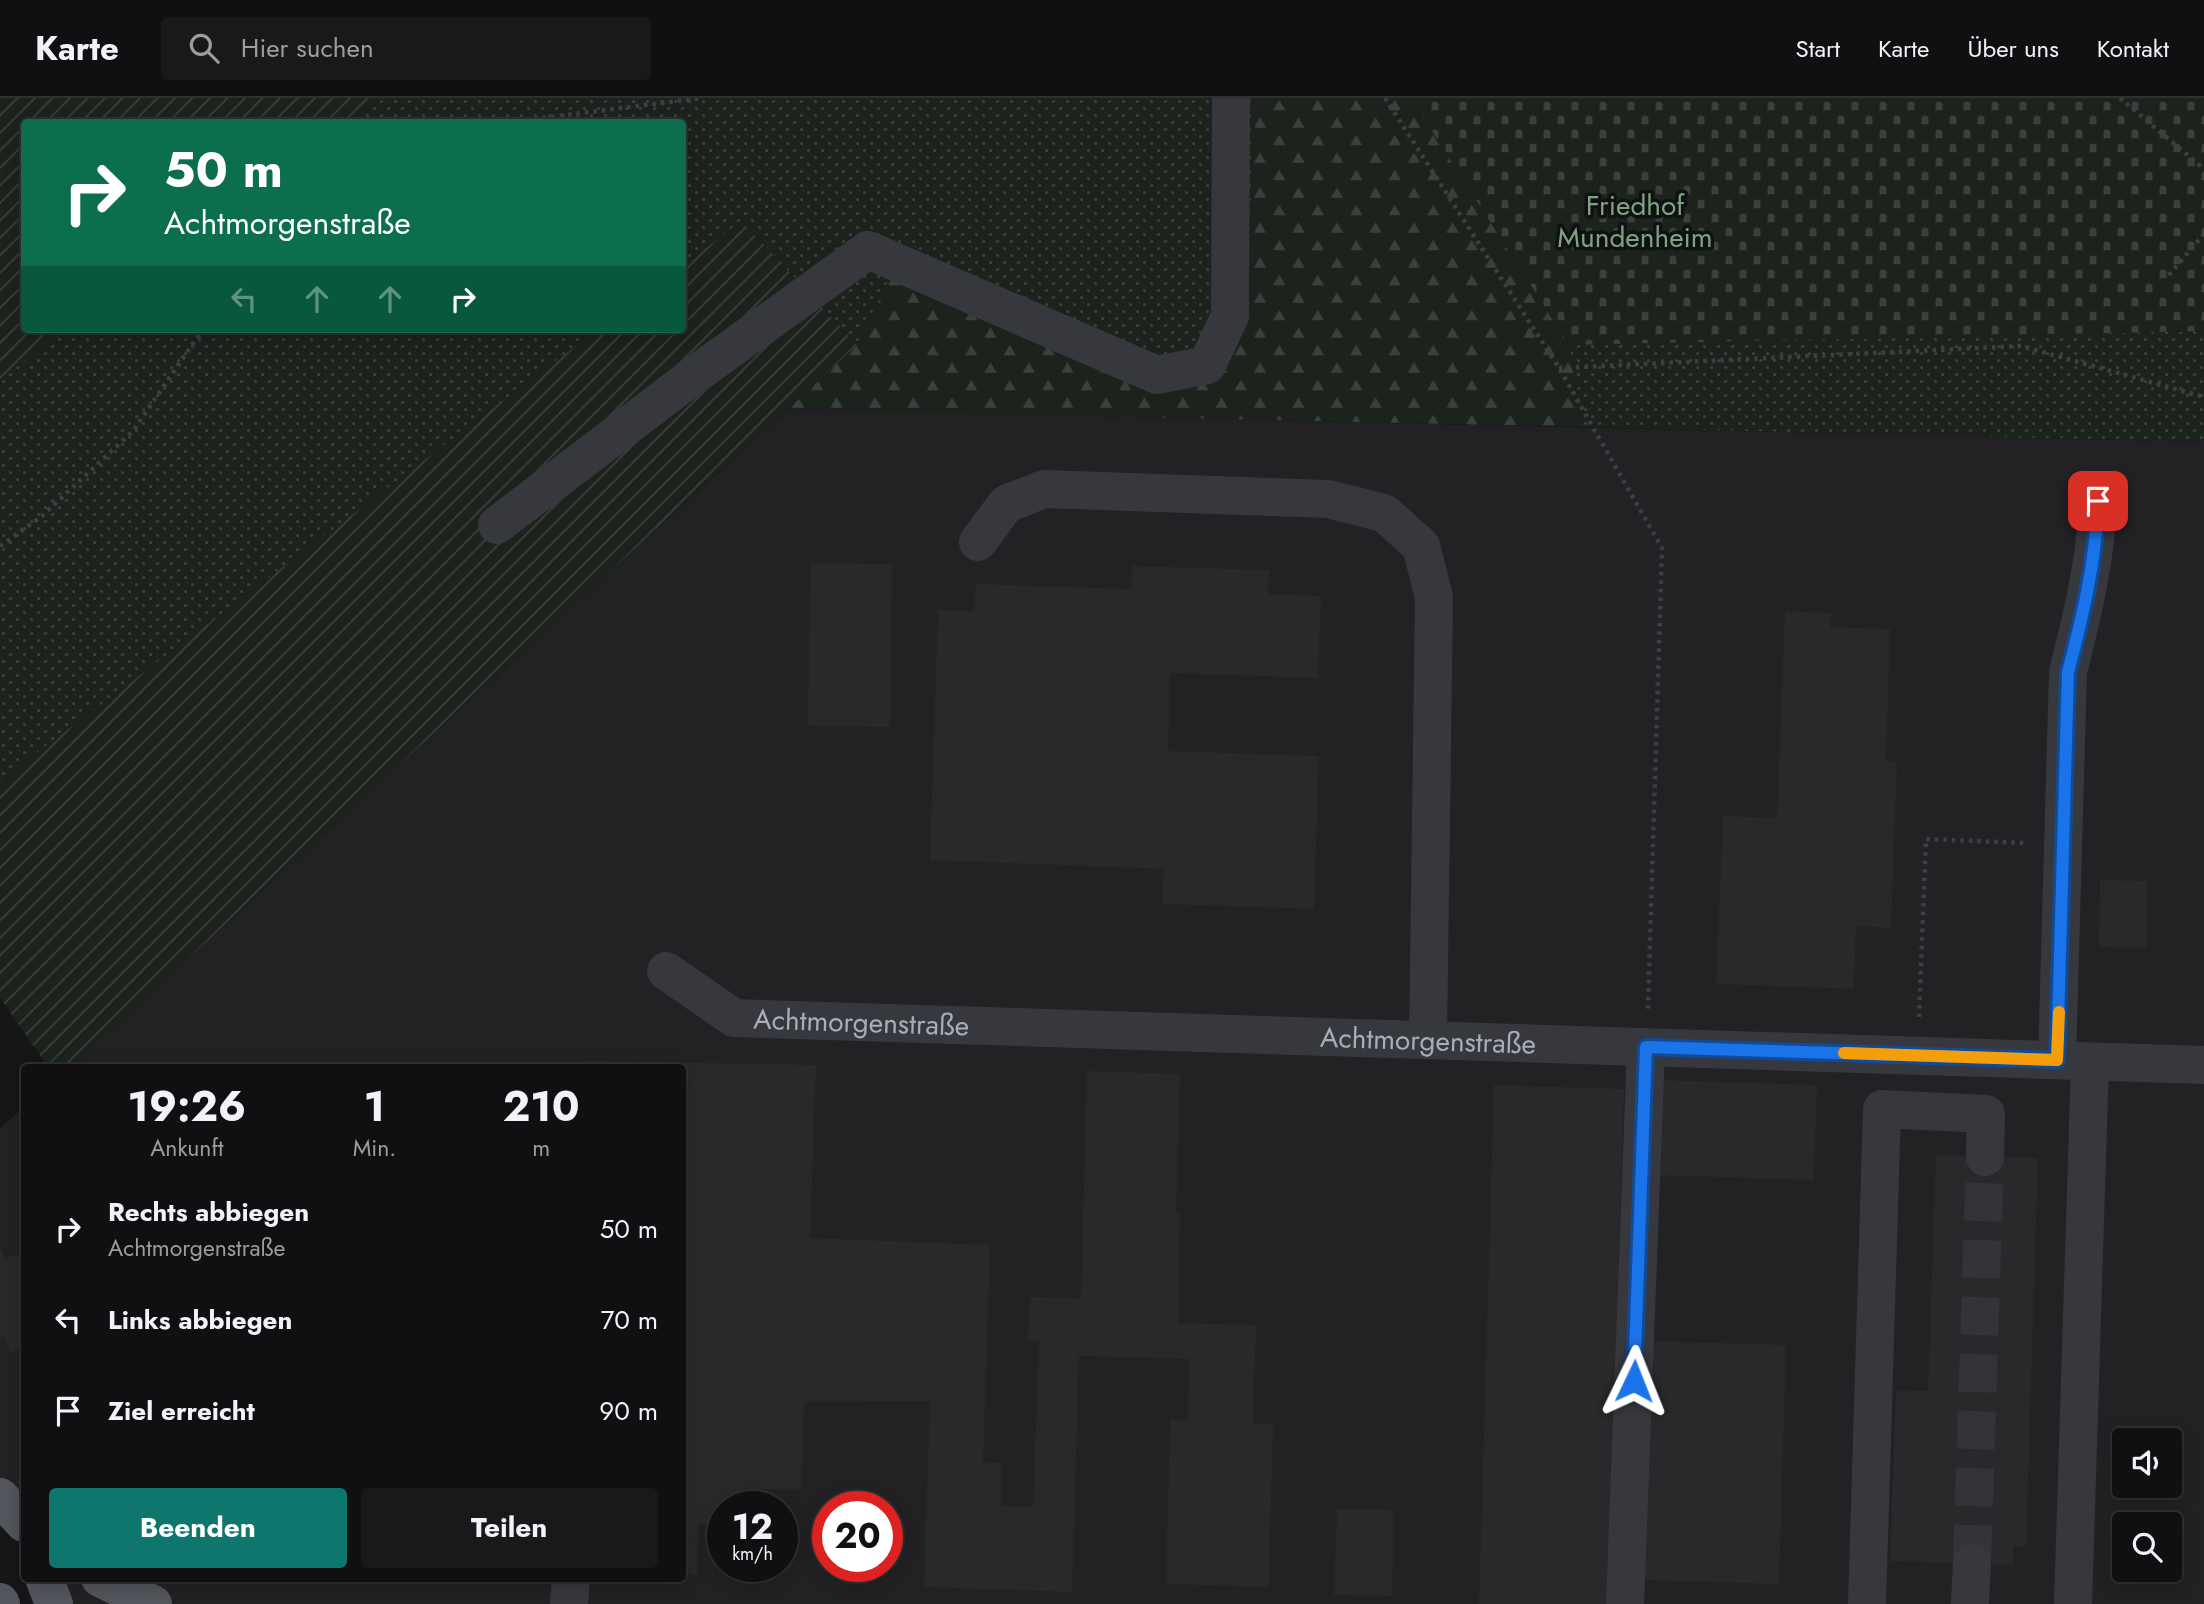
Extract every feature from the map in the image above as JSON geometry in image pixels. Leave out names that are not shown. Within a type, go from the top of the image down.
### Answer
[{"type":"main road","points":[[46,1582],[54,1604]]},
{"type":"main road","points":[[108,1582],[153,1604]]},
{"type":"street","points":[[497,525],[689,379],[868,250],[1157,375],[1207,366],[1230,316],[1231,98]]},
{"type":"street","points":[[978,542],[1006,504],[1044,489],[1328,499],[1384,513],[1421,546],[1434,597],[1428,1040]]},
{"type":"street","points":[[2073,1604],[2073,1061],[2064,833],[2068,672],[2084,611],[2097,541],[2098,501]]},
{"type":"street","name":"Achtmorgenstraße","points":[[666,971],[734,1018],[2204,1065]]},
{"type":"street","points":[[1625,1604],[1646,1047]]},
{"type":"street","points":[[1867,1604],[1882,1110],[1986,1114],[1985,1157]]},
{"type":"street","points":[[1970,1604],[1972,1563]]},
{"type":"street","points":[[569,1604],[571,1582]]},
{"type":"path","points":[[533,119],[702,98]]},
{"type":"path","points":[[1385,98],[1559,368],[1662,548],[1646,1047]]},
{"type":"path","points":[[2120,98],[2204,169]]},
{"type":"path","points":[[2169,275],[2204,234]]},
{"type":"path","points":[[0,546],[42,516],[133,431],[202,333]]},
{"type":"path","points":[[1559,368],[2021,346],[2204,397]]},
{"type":"path","points":[[1917,1056],[1926,839],[2029,843],[2064,833]]},
{"type":"shaded area","points":[[788,409],[2204,442],[2204,1604],[58,1604],[47,1582],[686,1582],[686,1064],[73,1064]]},
{"type":"shaded area","points":[[21,1110],[21,1535],[0,1494],[0,1128]]},
{"type":"green space","points":[[0,98],[384,98],[354,119],[21,119],[21,333],[63,333],[0,379]]},
{"type":"green space","points":[[384,98],[1256,98],[1245,317],[1215,376],[891,275],[857,345],[742,221],[686,263],[686,119],[354,119]]},
{"type":"green space","points":[[1256,98],[1411,98],[1569,345],[1583,427],[788,409],[857,345],[891,275],[1159,389],[1245,317]]},
{"type":"green space","name":"Friedhof Mundenheim","points":[[1411,98],[2204,98],[2204,331],[1569,345]]},
{"type":"green space","points":[[742,221],[857,345],[73,1064],[46,1064],[0,998],[0,781],[593,333],[686,333],[686,263]]},
{"type":"green space","points":[[2204,331],[2204,442],[1583,427],[1569,345]]},
{"type":"green space","points":[[63,333],[593,333],[0,781],[0,379]]},
{"type":"building","points":[[810,563],[892,564],[890,727],[808,726]]},
{"type":"building","points":[[1132,566],[1269,570],[1268,594],[1321,596],[1318,678],[1170,673],[1168,751],[1319,756],[1314,909],[1162,904],[1164,869],[930,860],[938,610],[974,611],[976,584],[1131,589]]},
{"type":"building","points":[[1785,611],[1831,613],[1830,627],[1890,629],[1886,761],[1897,762],[1891,928],[1856,926],[1854,989],[1716,984],[1723,816],[1777,818]]},
{"type":"building","points":[[2100,880],[2147,881],[2146,948],[2099,947]]},
{"type":"building","points":[[581,1061],[816,1065],[810,1238],[990,1245],[983,1462],[1002,1463],[1001,1506],[1033,1507],[1039,1341],[1028,1340],[1030,1297],[1081,1298],[1087,1071],[1180,1074],[1176,1214],[1180,1214],[1178,1323],[1256,1325],[1253,1423],[1273,1424],[1269,1587],[1166,1584],[1170,1420],[1188,1421],[1189,1359],[1079,1356],[1072,1592],[924,1587],[930,1401],[804,1402],[801,1490],[707,1491],[707,1524],[698,1524],[697,1575],[686,1574],[686,1064],[581,1064]]},
{"type":"building","points":[[1659,1080],[1817,1085],[1814,1180],[1656,1175]]},
{"type":"building","points":[[1494,1085],[1624,1089],[1608,1604],[1479,1604]]},
{"type":"building","points":[[1936,1155],[2038,1158],[2026,1546],[2013,1546],[2013,1565],[1890,1561],[1896,1390],[1928,1391]]},
{"type":"building","points":[[0,1248],[6,1259],[17,1253],[21,1262],[21,1348],[11,1353],[3,1337],[0,1338]]},
{"type":"building","points":[[1646,1341],[1786,1345],[1779,1584],[1640,1580]]},
{"type":"building","points":[[1337,1509],[1394,1510],[1392,1596],[1334,1595]]},
{"type":"tunnel","points":[[1972,1563],[1985,1157]]},
{"type":"slow traffic","points":[[1844,1053],[2057,1060],[2059,1012]]},
{"type":"route","points":[[1634,1381],[1646,1047],[2057,1060],[2068,672],[2084,611],[2097,541],[2098,501]]}]
